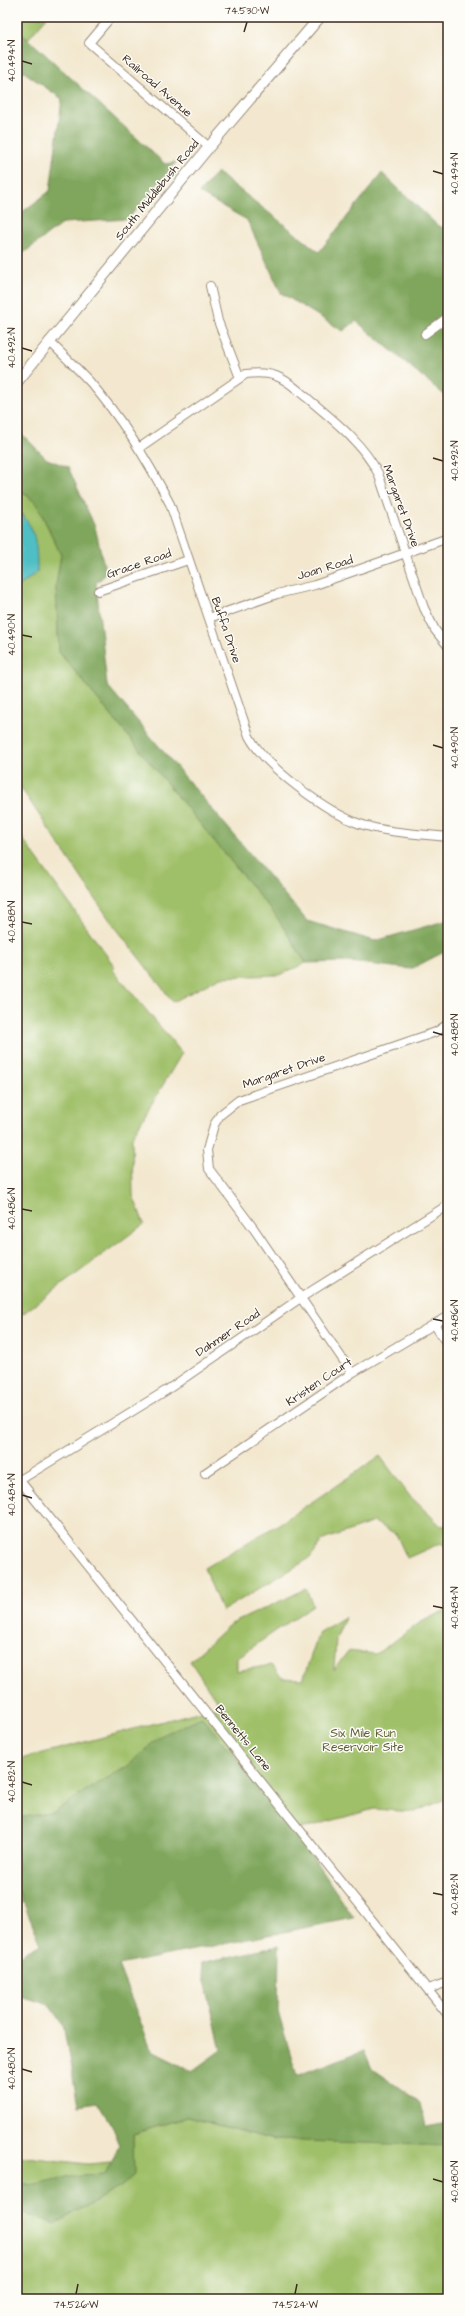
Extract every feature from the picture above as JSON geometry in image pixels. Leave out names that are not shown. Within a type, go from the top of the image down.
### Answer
[{"type":"street","name":"Railroad Avenue","points":[[111,17],[89,43],[209,147]]},
{"type":"street","name":"South Middlebush Road","points":[[17,382],[209,147],[320,17]]},
{"type":"street","points":[[210,286],[218,321],[240,378]]},
{"type":"street","points":[[425,334],[448,317]]},
{"type":"street","name":"Buffa Drive","points":[[49,341],[91,383],[139,448],[170,504],[249,736],[263,757],[284,775],[340,815],[374,827],[448,838]]},
{"type":"street","name":"Margaret Drive","points":[[139,448],[240,378],[254,373],[276,376],[288,382],[343,428],[371,460],[378,473],[424,608],[435,630],[448,646]]},
{"type":"street","name":"Joan Road","points":[[209,618],[277,594],[315,585],[448,538]]},
{"type":"street","name":"Grace Road","points":[[98,590],[188,560]]},
{"type":"street","name":"Margaret Drive","points":[[352,1374],[302,1297],[254,1229],[208,1169],[207,1150],[214,1126],[220,1115],[239,1100],[436,1032],[448,1024]]},
{"type":"street","name":"Dahmer Road","points":[[18,1479],[166,1390],[302,1297],[448,1205]]},
{"type":"street","name":"Kristen Court","points":[[205,1473],[352,1374],[448,1316]]},
{"type":"street","points":[[434,1324],[448,1345]]},
{"type":"street","name":"Bennetts Lane","points":[[18,1479],[255,1772],[448,2015]]},
{"type":"street","points":[[428,1989],[448,1982]]},
{"type":"green space","points":[[17,17],[47,17],[28,39],[17,31]]},
{"type":"green space","points":[[17,31],[35,45],[165,164],[176,162],[128,219],[63,223],[17,258],[17,216],[50,191],[62,99],[17,67]]},
{"type":"green space","points":[[217,172],[319,252],[382,173],[438,226],[448,229],[448,398],[356,321],[343,331],[281,293],[247,220],[199,193]]},
{"type":"green space","points":[[17,429],[47,459],[68,467],[95,527],[106,574],[96,583],[107,685],[307,921],[375,941],[448,920],[448,950],[411,969],[349,962],[306,963],[276,916],[59,652],[56,585],[61,555],[37,504],[17,487]]},
{"type":"green space","points":[[17,487],[37,504],[61,555],[56,585],[59,652],[276,916],[306,963],[279,975],[221,977],[173,1002],[109,919],[17,782],[17,588],[37,572],[24,516],[17,511]]},
{"type":"green space","points":[[17,831],[115,967],[112,969],[182,1053],[132,1137],[133,1195],[144,1224],[21,1315],[17,1310]]},
{"type":"green space","points":[[380,1456],[409,1495],[441,1526],[448,1525],[448,1549],[441,1543],[407,1558],[396,1534],[374,1522],[323,1540],[310,1558],[222,1611],[204,1568],[279,1524]]},
{"type":"green space","name":"Six Mile Run Reservoir Site","points":[[306,1589],[313,1605],[237,1658],[237,1671],[271,1665],[282,1678],[303,1679],[319,1632],[345,1617],[336,1639],[334,1670],[348,1651],[376,1654],[421,1622],[448,1609],[448,1798],[415,1812],[374,1809],[305,1828],[286,1830],[17,1904],[17,1760],[220,1706],[190,1661],[229,1625]]},
{"type":"green space","points":[[202,1717],[288,1821],[354,1918],[118,1965],[152,2051],[192,2071],[221,2050],[201,1963],[279,1946],[278,2012],[297,2076],[364,2050],[372,2069],[421,2103],[426,2127],[448,2123],[448,2146],[274,2140],[188,2117],[133,2134],[134,2175],[122,2186],[55,2224],[17,2210],[17,2183],[36,2185],[80,2175],[105,2174],[120,2145],[113,2128],[97,2102],[78,2105],[63,2025],[49,2005],[17,1995],[17,1957],[41,1944],[17,1887],[17,1818],[55,1812],[85,1791],[128,1766],[160,1736]]},
{"type":"green space","points":[[188,2117],[274,2140],[448,2135],[448,2299],[17,2299],[17,2156],[88,2164],[133,2160],[133,2134]]},
{"type":"water","points":[[17,511],[24,517],[32,531],[37,555],[37,572],[17,588]]}]
